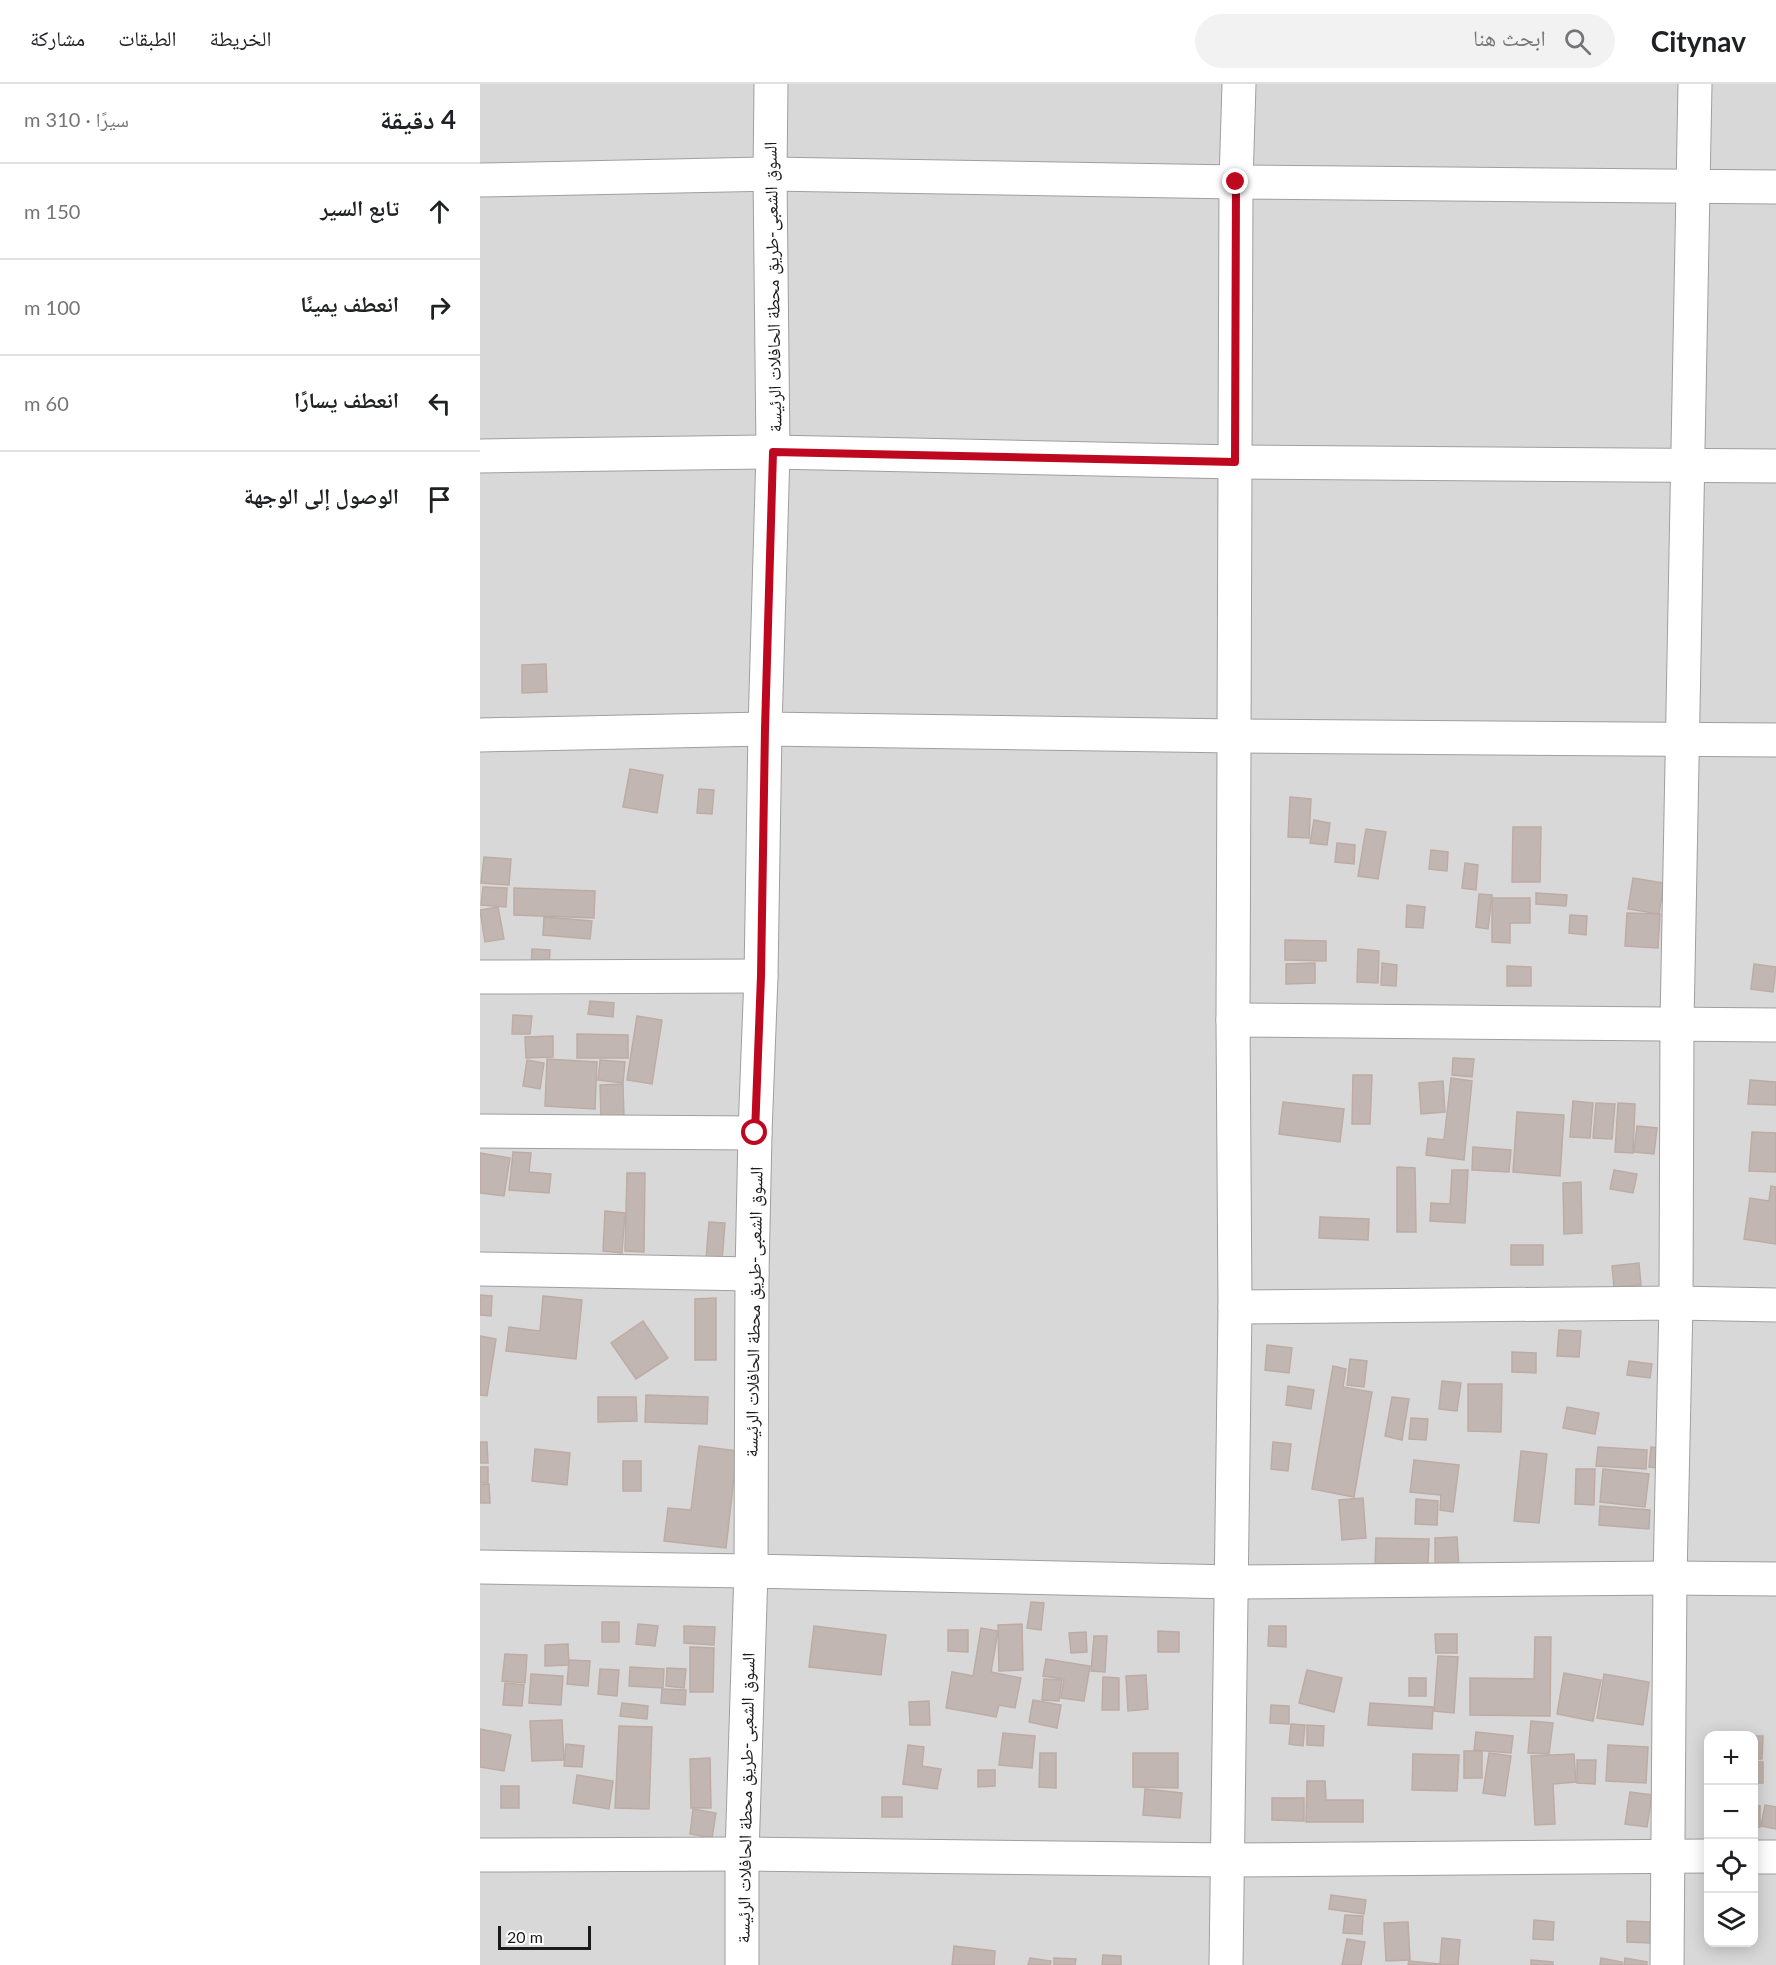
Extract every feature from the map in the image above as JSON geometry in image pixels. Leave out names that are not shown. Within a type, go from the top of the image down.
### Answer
[{"type":"street","name":"السوق الشعبى-طريق محطة الحافلات الرئيسة","points":[[742,1965],[742,1854],[751,1570],[752,1274],[773,452],[771,84]]},
{"type":"street","points":[[1226,1965],[1235,1307],[1233,1020],[1236,182],[1239,84]]},
{"type":"street","points":[[1667,1965],[1670,1578],[1676,1303],[1677,1023],[1695,84]]},
{"type":"street","points":[[480,180],[770,174],[1236,182],[1776,187]]},
{"type":"street","points":[[480,456],[773,452],[1235,462],[1776,466]]},
{"type":"street","points":[[480,735],[765,729],[1235,736],[1776,740]]},
{"type":"street","points":[[480,976],[761,976]]},
{"type":"street","points":[[1233,1020],[1776,1025]]},
{"type":"street","points":[[480,1131],[755,1133]]},
{"type":"street","points":[[480,1269],[752,1274]]},
{"type":"street","points":[[1235,1307],[1676,1303],[1776,1305]]},
{"type":"street","points":[[480,1567],[751,1570],[1232,1582],[1670,1578],[1776,1580]]},
{"type":"street","points":[[480,1855],[742,1854],[1228,1860],[1704,1856]]},
{"type":"street","points":[[1758,1857],[1776,1857]]},
{"type":"shaded area","points":[[480,84],[1776,84],[1776,1965],[480,1965]]},
{"type":"building","points":[[546,664],[547,692],[522,693],[522,665]]},
{"type":"building","points":[[630,769],[663,775],[657,813],[623,807]]},
{"type":"building","points":[[699,789],[714,790],[712,814],[697,813]]},
{"type":"building","points":[[1290,797],[1311,799],[1309,838],[1288,837]]},
{"type":"building","points":[[1314,820],[1330,823],[1327,845],[1310,843]]},
{"type":"building","points":[[1513,827],[1541,827],[1540,882],[1512,882]]},
{"type":"building","points":[[1366,829],[1386,832],[1378,879],[1358,876]]},
{"type":"building","points":[[1337,843],[1355,845],[1354,864],[1335,862]]},
{"type":"building","points":[[1431,850],[1448,852],[1447,871],[1429,869]]},
{"type":"building","points":[[484,857],[511,859],[509,885],[481,883]]},
{"type":"building","points":[[1465,863],[1478,865],[1476,890],[1462,888]]},
{"type":"building","points":[[1633,878],[1664,883],[1659,914],[1628,909]]},
{"type":"building","points":[[483,887],[507,888],[506,907],[481,905]]},
{"type":"building","points":[[514,888],[595,891],[594,918],[514,915]]},
{"type":"building","points":[[1536,893],[1567,895],[1566,906],[1536,904]]},
{"type":"building","points":[[1479,894],[1492,895],[1488,929],[1476,927]]},
{"type":"building","points":[[1492,898],[1530,898],[1530,923],[1510,923],[1510,943],[1492,942]]},
{"type":"building","points":[[1407,905],[1425,907],[1423,928],[1406,927]]},
{"type":"building","points":[[498,907],[504,939],[485,942],[480,910]]},
{"type":"building","points":[[1627,913],[1660,914],[1658,948],[1625,946]]},
{"type":"building","points":[[1570,915],[1587,916],[1586,935],[1569,933]]},
{"type":"building","points":[[544,917],[592,921],[590,939],[543,935]]},
{"type":"building","points":[[1285,940],[1326,941],[1326,961],[1285,960]]},
{"type":"building","points":[[532,949],[550,950],[549,968],[531,967]]},
{"type":"building","points":[[1358,949],[1379,951],[1378,983],[1357,982]]},
{"type":"building","points":[[1315,963],[1315,983],[1286,984],[1286,964]]},
{"type":"building","points":[[1382,963],[1397,965],[1396,986],[1381,985]]},
{"type":"building","points":[[1754,964],[1776,967],[1773,992],[1751,989]]},
{"type":"building","points":[[1507,966],[1531,967],[1531,986],[1507,986]]},
{"type":"building","points":[[590,1001],[614,1003],[613,1017],[588,1014]]},
{"type":"building","points":[[513,1015],[532,1016],[530,1034],[512,1034]]},
{"type":"building","points":[[637,1016],[662,1020],[652,1084],[627,1080]]},
{"type":"building","points":[[577,1034],[628,1035],[628,1058],[577,1058]]},
{"type":"building","points":[[553,1036],[553,1057],[526,1058],[525,1037]]},
{"type":"building","points":[[1453,1058],[1474,1059],[1472,1077],[1452,1075]]},
{"type":"building","points":[[547,1059],[597,1062],[595,1109],[545,1106]]},
{"type":"building","points":[[527,1060],[544,1063],[540,1089],[523,1086]]},
{"type":"building","points":[[600,1060],[625,1062],[623,1083],[598,1080]]},
{"type":"building","points":[[1353,1075],[1372,1075],[1370,1124],[1352,1124]]},
{"type":"building","points":[[1451,1078],[1472,1081],[1464,1160],[1426,1155],[1428,1138],[1444,1140]]},
{"type":"building","points":[[1750,1080],[1776,1082],[1776,1105],[1748,1104]]},
{"type":"building","points":[[1443,1081],[1445,1112],[1421,1114],[1419,1083]]},
{"type":"building","points":[[623,1084],[624,1117],[601,1117],[600,1085]]},
{"type":"building","points":[[1573,1101],[1593,1103],[1590,1138],[1570,1137]]},
{"type":"building","points":[[1283,1102],[1344,1109],[1340,1142],[1279,1134]]},
{"type":"building","points":[[1596,1103],[1615,1104],[1612,1139],[1593,1138]]},
{"type":"building","points":[[1618,1103],[1635,1104],[1633,1153],[1615,1152]]},
{"type":"building","points":[[1517,1112],[1564,1115],[1560,1176],[1513,1172]]},
{"type":"building","points":[[1637,1126],[1657,1128],[1654,1154],[1634,1152]]},
{"type":"building","points":[[1752,1132],[1776,1133],[1776,1172],[1749,1171]]},
{"type":"building","points":[[1473,1147],[1511,1150],[1509,1172],[1472,1170]]},
{"type":"building","points":[[513,1152],[531,1153],[529,1172],[551,1174],[549,1193],[509,1190]]},
{"type":"building","points":[[480,1153],[510,1158],[504,1196],[480,1193]]},
{"type":"building","points":[[1397,1167],[1415,1168],[1416,1232],[1397,1232]]},
{"type":"building","points":[[1452,1170],[1468,1170],[1465,1223],[1430,1221],[1431,1203],[1450,1204]]},
{"type":"building","points":[[1614,1170],[1637,1174],[1633,1193],[1610,1189]]},
{"type":"building","points":[[627,1173],[645,1173],[644,1252],[625,1251]]},
{"type":"building","points":[[1581,1182],[1582,1233],[1564,1234],[1563,1183]]},
{"type":"building","points":[[1771,1186],[1776,1187],[1776,1244],[1744,1239],[1750,1198],[1769,1201]]},
{"type":"building","points":[[605,1211],[625,1213],[622,1253],[603,1251]]},
{"type":"building","points":[[1320,1217],[1369,1219],[1368,1240],[1319,1238]]},
{"type":"building","points":[[709,1222],[725,1223],[722,1261],[706,1259]]},
{"type":"building","points":[[1511,1245],[1543,1245],[1543,1265],[1511,1265]]},
{"type":"building","points":[[1639,1263],[1641,1285],[1614,1287],[1612,1266]]},
{"type":"building","points":[[480,1295],[492,1296],[491,1316],[480,1315]]},
{"type":"building","points":[[543,1296],[582,1300],[576,1359],[506,1351],[509,1327],[540,1331]]},
{"type":"building","points":[[716,1298],[716,1360],[695,1360],[695,1299]]},
{"type":"building","points":[[643,1321],[668,1358],[636,1379],[611,1343]]},
{"type":"building","points":[[1559,1330],[1581,1331],[1579,1357],[1557,1356]]},
{"type":"building","points":[[480,1336],[496,1339],[487,1396],[480,1395]]},
{"type":"building","points":[[1267,1345],[1292,1348],[1289,1373],[1265,1370]]},
{"type":"building","points":[[1512,1352],[1536,1353],[1536,1373],[1512,1372]]},
{"type":"building","points":[[1350,1359],[1367,1361],[1364,1387],[1347,1385]]},
{"type":"building","points":[[1629,1361],[1652,1364],[1650,1378],[1627,1375]]},
{"type":"building","points":[[1333,1366],[1346,1369],[1343,1387],[1372,1392],[1354,1497],[1312,1489]]},
{"type":"building","points":[[1442,1381],[1461,1383],[1457,1411],[1439,1409]]},
{"type":"building","points":[[1468,1384],[1502,1384],[1501,1432],[1468,1431]]},
{"type":"building","points":[[1288,1386],[1314,1390],[1311,1409],[1286,1405]]},
{"type":"building","points":[[646,1395],[708,1397],[707,1424],[645,1422]]},
{"type":"building","points":[[598,1397],[636,1397],[637,1421],[598,1422]]},
{"type":"building","points":[[1392,1397],[1409,1399],[1402,1440],[1385,1436]]},
{"type":"building","points":[[1567,1407],[1599,1413],[1595,1434],[1563,1428]]},
{"type":"building","points":[[1411,1418],[1428,1419],[1426,1440],[1409,1439]]},
{"type":"building","points":[[480,1442],[487,1442],[488,1463],[480,1463]]},
{"type":"building","points":[[1273,1442],[1291,1444],[1288,1471],[1271,1469]]},
{"type":"building","points":[[699,1446],[737,1451],[726,1548],[664,1541],[668,1508],[691,1510]]},
{"type":"building","points":[[1598,1447],[1647,1450],[1646,1469],[1596,1466]]},
{"type":"building","points":[[1651,1447],[1671,1449],[1670,1469],[1649,1467]]},
{"type":"building","points":[[535,1449],[570,1453],[567,1485],[532,1481]]},
{"type":"building","points":[[1521,1451],[1547,1454],[1539,1523],[1514,1521]]},
{"type":"building","points":[[1414,1460],[1459,1465],[1453,1512],[1440,1510],[1441,1495],[1410,1492]]},
{"type":"building","points":[[623,1461],[641,1461],[641,1491],[623,1491]]},
{"type":"building","points":[[480,1467],[488,1467],[488,1483],[480,1483]]},
{"type":"building","points":[[1576,1469],[1595,1469],[1594,1505],[1575,1504]]},
{"type":"building","points":[[1603,1469],[1649,1474],[1645,1507],[1600,1502]]},
{"type":"building","points":[[489,1484],[490,1503],[480,1503],[480,1485]]},
{"type":"building","points":[[1363,1498],[1366,1538],[1342,1540],[1339,1500]]},
{"type":"building","points":[[1416,1499],[1438,1501],[1437,1525],[1415,1524]]},
{"type":"building","points":[[1600,1506],[1650,1510],[1649,1529],[1599,1525]]},
{"type":"building","points":[[1457,1537],[1459,1567],[1435,1568],[1435,1538]]},
{"type":"building","points":[[1376,1538],[1429,1539],[1428,1567],[1375,1567]]},
{"type":"building","points":[[1031,1602],[1044,1603],[1041,1630],[1027,1628]]},
{"type":"building","points":[[602,1622],[619,1622],[619,1642],[602,1642]]},
{"type":"building","points":[[638,1624],[658,1626],[655,1646],[636,1644]]},
{"type":"building","points":[[1022,1624],[1023,1670],[999,1671],[998,1625]]},
{"type":"building","points":[[684,1626],[715,1627],[714,1645],[684,1643]]},
{"type":"building","points":[[814,1626],[886,1635],[881,1675],[809,1667]]},
{"type":"building","points":[[1269,1626],[1286,1626],[1286,1647],[1268,1646]]},
{"type":"building","points":[[981,1628],[998,1631],[991,1672],[1021,1678],[1015,1708],[999,1705],[996,1717],[946,1708],[952,1672],[973,1676]]},
{"type":"building","points":[[948,1630],[968,1630],[968,1652],[948,1651]]},
{"type":"building","points":[[1158,1631],[1179,1632],[1179,1652],[1158,1652]]},
{"type":"building","points":[[1086,1632],[1087,1652],[1071,1653],[1069,1633]]},
{"type":"building","points":[[1435,1634],[1457,1634],[1457,1653],[1436,1653]]},
{"type":"building","points":[[1094,1636],[1107,1636],[1105,1672],[1091,1671]]},
{"type":"building","points":[[1535,1637],[1551,1637],[1550,1716],[1470,1715],[1470,1678],[1534,1679]]},
{"type":"building","points":[[568,1644],[569,1665],[545,1666],[545,1645]]},
{"type":"building","points":[[690,1647],[714,1648],[713,1692],[690,1692]]},
{"type":"building","points":[[505,1654],[527,1655],[525,1683],[502,1681]]},
{"type":"building","points":[[1438,1656],[1458,1657],[1454,1713],[1434,1711]]},
{"type":"building","points":[[1046,1659],[1090,1666],[1084,1701],[1061,1698],[1064,1679],[1043,1676]]},
{"type":"building","points":[[569,1660],[590,1661],[588,1686],[567,1684]]},
{"type":"building","points":[[630,1667],[664,1669],[663,1688],[629,1686]]},
{"type":"building","points":[[667,1668],[686,1669],[684,1688],[666,1686]]},
{"type":"building","points":[[600,1669],[619,1670],[617,1696],[598,1694]]},
{"type":"building","points":[[1307,1670],[1342,1678],[1334,1712],[1299,1703]]},
{"type":"building","points":[[1564,1673],[1601,1680],[1593,1721],[1557,1714]]},
{"type":"building","points":[[531,1674],[563,1676],[561,1705],[529,1703]]},
{"type":"building","points":[[1604,1674],[1649,1682],[1643,1725],[1597,1718]]},
{"type":"building","points":[[1146,1675],[1148,1709],[1128,1711],[1126,1676]]},
{"type":"building","points":[[1103,1677],[1119,1678],[1119,1710],[1102,1710]]},
{"type":"building","points":[[1409,1678],[1426,1678],[1426,1696],[1409,1696]]},
{"type":"building","points":[[1044,1679],[1062,1680],[1059,1701],[1042,1700]]},
{"type":"building","points":[[505,1683],[524,1685],[522,1706],[503,1705]]},
{"type":"building","points":[[662,1689],[686,1690],[685,1705],[661,1703]]},
{"type":"building","points":[[1033,1700],[1061,1705],[1057,1728],[1029,1722]]},
{"type":"building","points":[[929,1701],[930,1725],[910,1725],[909,1702]]},
{"type":"building","points":[[622,1703],[648,1706],[647,1719],[620,1716]]},
{"type":"building","points":[[1370,1703],[1433,1707],[1432,1729],[1368,1725]]},
{"type":"building","points":[[1271,1705],[1289,1706],[1289,1724],[1270,1723]]},
{"type":"building","points":[[562,1720],[564,1760],[532,1761],[530,1721]]},
{"type":"building","points":[[1531,1721],[1553,1723],[1549,1754],[1528,1753]]},
{"type":"building","points":[[1291,1724],[1305,1725],[1303,1746],[1289,1744]]},
{"type":"building","points":[[1307,1725],[1324,1726],[1323,1746],[1307,1745]]},
{"type":"building","points":[[619,1726],[652,1727],[649,1809],[615,1808]]},
{"type":"building","points":[[480,1729],[511,1735],[504,1771],[480,1767]]},
{"type":"building","points":[[1476,1732],[1513,1736],[1511,1753],[1474,1750]]},
{"type":"building","points":[[1003,1733],[1035,1736],[1032,1768],[999,1765]]},
{"type":"building","points":[[1758,1736],[1763,1736],[1762,1759],[1758,1759]]},
{"type":"building","points":[[566,1744],[584,1746],[582,1767],[564,1766]]},
{"type":"building","points":[[908,1745],[924,1747],[922,1766],[941,1769],[937,1789],[903,1784]]},
{"type":"building","points":[[1608,1745],[1648,1747],[1646,1783],[1606,1781]]},
{"type":"building","points":[[1464,1751],[1482,1751],[1482,1778],[1464,1778]]},
{"type":"building","points":[[1040,1753],[1056,1753],[1056,1788],[1039,1787]]},
{"type":"building","points":[[1133,1753],[1178,1753],[1178,1788],[1133,1787]]},
{"type":"building","points":[[1489,1753],[1511,1756],[1505,1796],[1483,1793]]},
{"type":"building","points":[[1413,1754],[1459,1755],[1457,1791],[1412,1790]]},
{"type":"building","points":[[1574,1754],[1576,1782],[1553,1784],[1555,1824],[1535,1825],[1531,1756]]},
{"type":"building","points":[[710,1758],[711,1808],[691,1808],[690,1759]]},
{"type":"building","points":[[1577,1760],[1596,1760],[1595,1784],[1577,1783]]},
{"type":"building","points":[[1758,1762],[1763,1762],[1763,1783],[1758,1783]]},
{"type":"building","points":[[978,1770],[995,1770],[995,1786],[978,1787]]},
{"type":"building","points":[[577,1775],[613,1781],[609,1809],[573,1803]]},
{"type":"building","points":[[1307,1781],[1325,1781],[1326,1800],[1363,1800],[1363,1822],[1306,1822]]},
{"type":"building","points":[[501,1786],[519,1786],[519,1808],[501,1808]]},
{"type":"building","points":[[1145,1789],[1182,1793],[1180,1818],[1143,1815]]},
{"type":"building","points":[[1630,1792],[1652,1795],[1647,1827],[1625,1824]]},
{"type":"building","points":[[882,1797],[902,1797],[902,1817],[882,1817]]},
{"type":"building","points":[[1272,1798],[1304,1798],[1304,1821],[1272,1820]]},
{"type":"building","points":[[1765,1805],[1776,1807],[1776,1829],[1761,1826]]},
{"type":"building","points":[[1758,1806],[1760,1806],[1760,1827],[1758,1827]]},
{"type":"building","points":[[693,1809],[716,1813],[712,1838],[690,1834]]},
{"type":"building","points":[[1331,1895],[1366,1900],[1364,1914],[1329,1909]]},
{"type":"building","points":[[1345,1915],[1363,1916],[1362,1934],[1343,1933]]},
{"type":"building","points":[[1534,1920],[1554,1922],[1553,1940],[1533,1939]]},
{"type":"building","points":[[1627,1921],[1650,1922],[1650,1943],[1627,1942]]},
{"type":"building","points":[[1408,1922],[1410,1960],[1386,1961],[1384,1923]]},
{"type":"building","points":[[1442,1938],[1460,1940],[1458,1965],[1408,1965],[1409,1961],[1440,1964]]},
{"type":"building","points":[[1347,1939],[1365,1942],[1361,1965],[1342,1965]]},
{"type":"building","points":[[954,1946],[995,1951],[994,1965],[952,1965]]},
{"type":"building","points":[[1103,1955],[1121,1956],[1121,1965],[1102,1965]]},
{"type":"building","points":[[1030,1958],[1051,1961],[1050,1965],[1028,1965]]},
{"type":"building","points":[[1054,1958],[1076,1959],[1075,1965],[1054,1965]]},
{"type":"building","points":[[1601,1958],[1622,1962],[1622,1965],[1600,1965]]},
{"type":"building","points":[[1625,1958],[1647,1962],[1647,1965],[1624,1965]]},
{"type":"building","points":[[1531,1960],[1553,1962],[1553,1965],[1531,1965]]},
{"type":"route","points":[[755,1133],[761,976],[773,452],[1235,462],[1236,182]]}]
